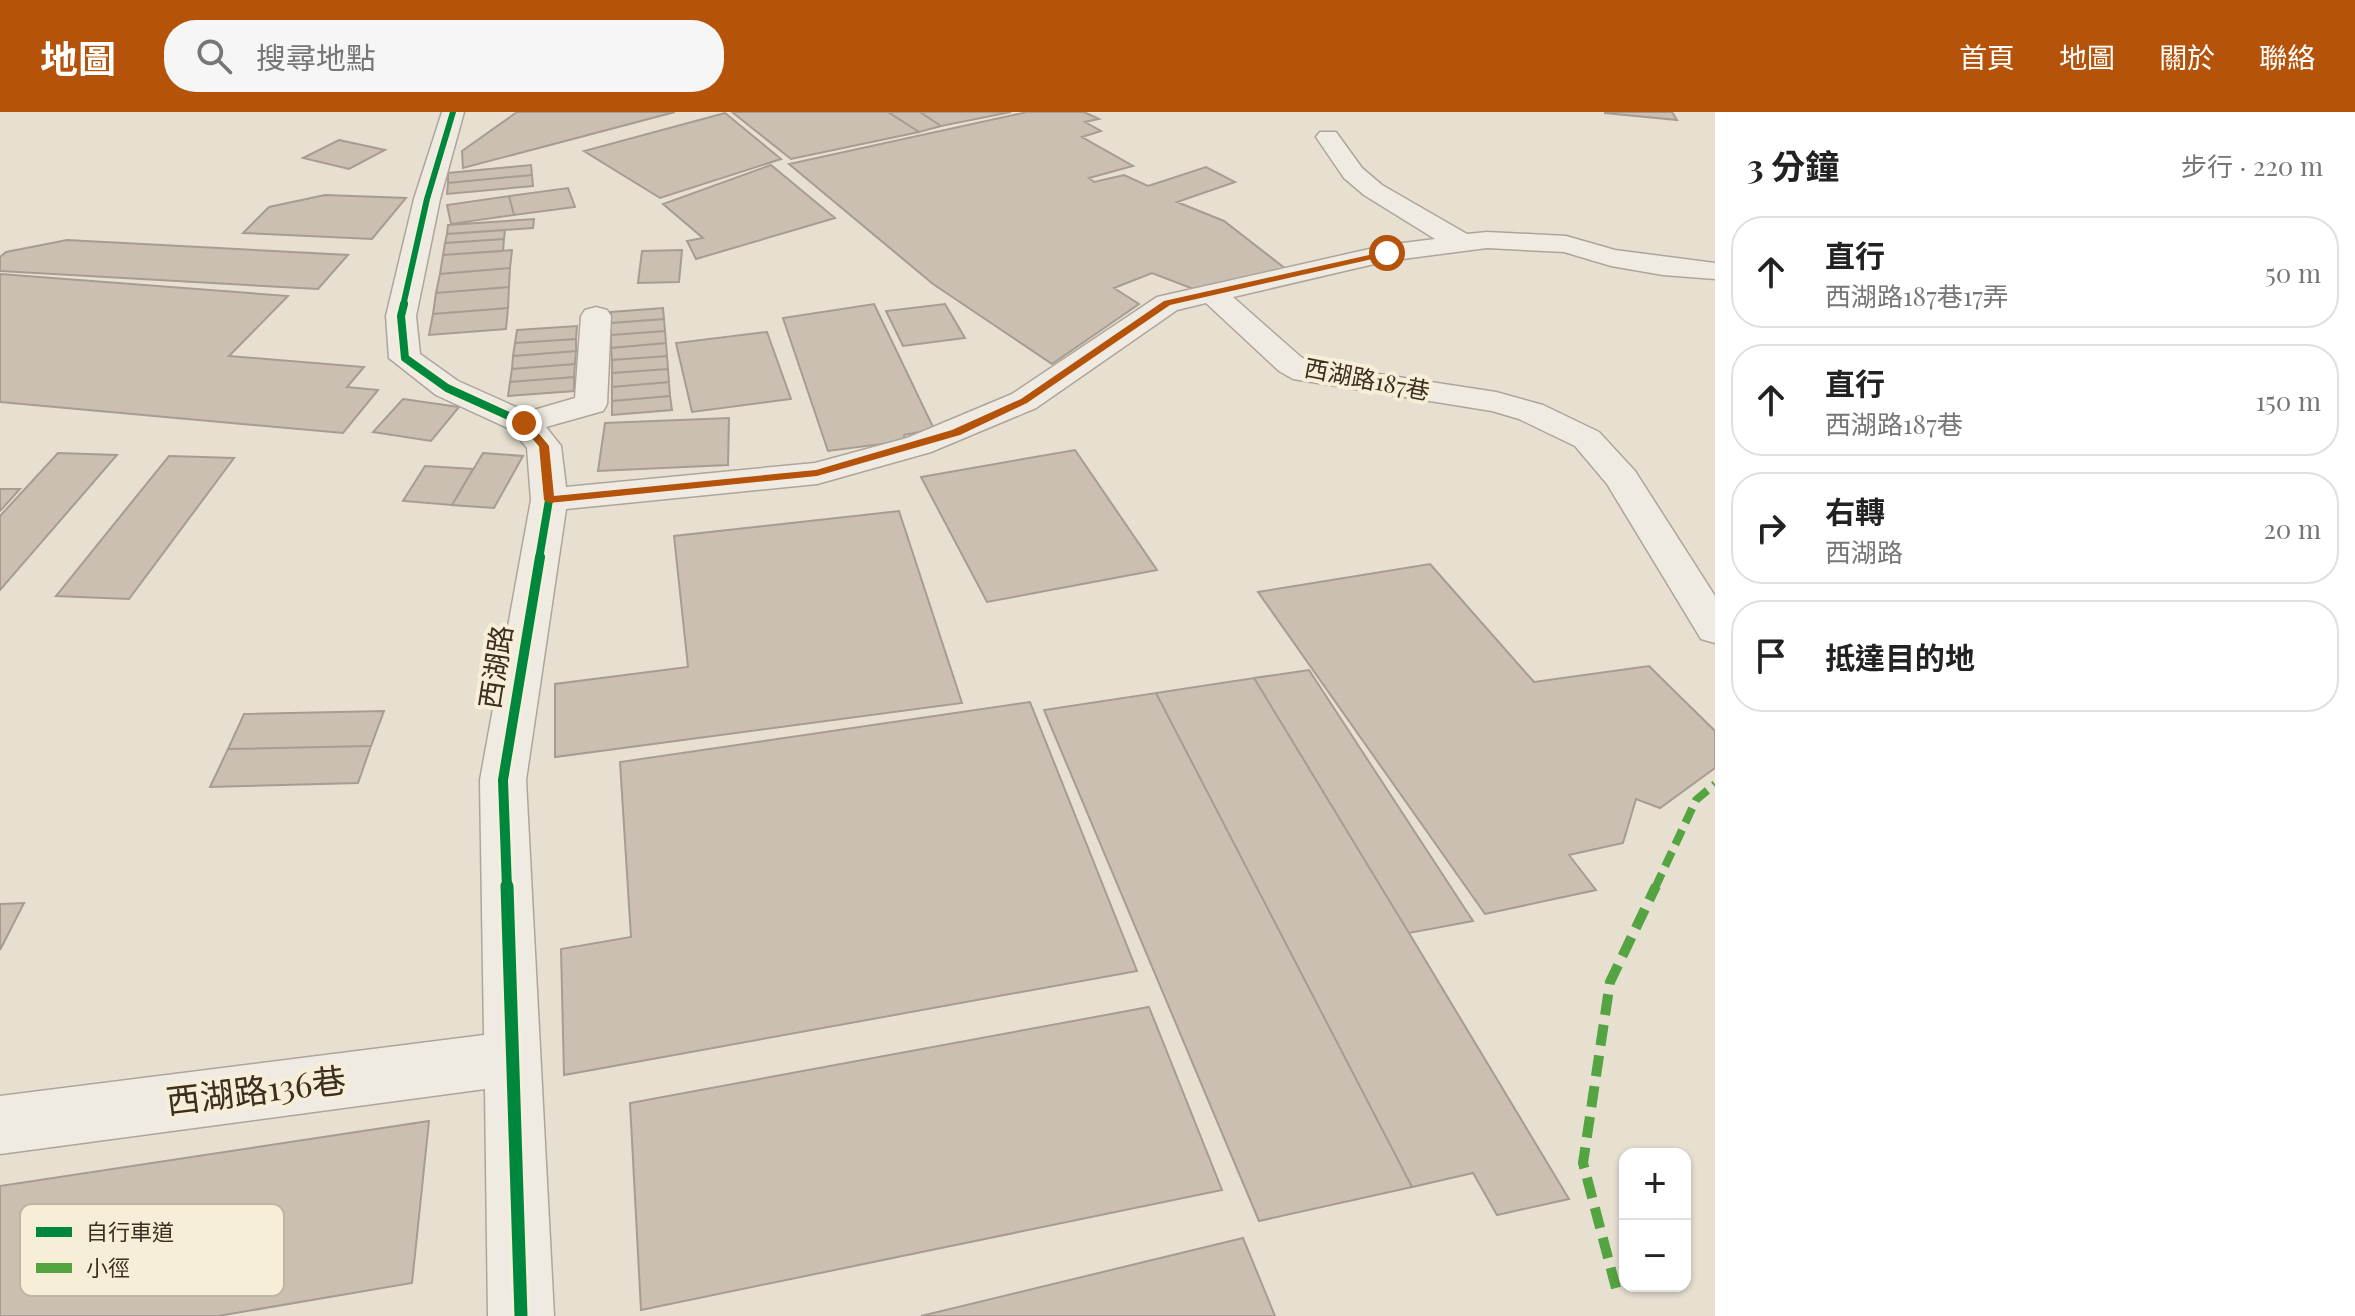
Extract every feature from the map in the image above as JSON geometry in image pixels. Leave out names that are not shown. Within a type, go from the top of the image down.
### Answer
[{"type":"street","points":[[453,112],[427,199],[401,316],[405,358],[447,388],[524,423],[591,404],[596,316]]},
{"type":"street","points":[[1328,137],[1353,173],[1373,190],[1462,243]]},
{"type":"street","points":[[549,500],[817,473],[919,445],[1024,401],[1167,303],[1371,256],[1487,240],[1566,244],[1624,261],[1715,271]]},
{"type":"street","name":"西湖路187巷","points":[[1212,293],[1290,364],[1304,372],[1496,402],[1531,412],[1587,439],[1622,479],[1715,629]]},
{"type":"street","name":"西湖路","points":[[521,1316],[503,780],[549,500],[544,446],[524,423]]},
{"type":"street","name":"西湖路136巷","points":[[0,1125],[513,1058]]},
{"type":"building","points":[[517,112],[675,112],[463,168],[462,151]]},
{"type":"building","points":[[732,112],[888,112],[919,132],[791,159]]},
{"type":"building","points":[[888,112],[920,112],[941,126],[919,132]]},
{"type":"building","points":[[920,112],[1011,112],[941,126]]},
{"type":"building","points":[[1027,112],[1084,112],[1099,119],[1085,122],[1101,131],[1082,137],[1133,166],[1089,178],[1094,182],[1124,175],[1148,186],[1206,167],[1235,182],[1177,202],[1224,221],[1286,269],[1201,292],[1152,273],[1114,288],[1139,304],[1052,364],[933,284],[789,164]]},
{"type":"building","points":[[1672,112],[1677,120],[1605,113]]},
{"type":"building","points":[[725,113],[781,159],[660,198],[584,151]]},
{"type":"building","points":[[339,140],[385,150],[349,169],[303,158]]},
{"type":"building","points":[[531,165],[532,175],[448,183],[448,173]]},
{"type":"building","points":[[771,165],[835,218],[696,259],[687,241],[703,238],[663,204]]},
{"type":"building","points":[[532,175],[533,186],[447,194],[448,183]]},
{"type":"building","points":[[568,188],[575,207],[514,215],[509,196]]},
{"type":"building","points":[[325,195],[406,198],[372,239],[243,233],[269,207]]},
{"type":"building","points":[[509,196],[514,215],[451,224],[447,205]]},
{"type":"building","points":[[534,219],[533,228],[447,234],[448,225]]},
{"type":"building","points":[[505,230],[504,239],[445,243],[447,234]]},
{"type":"building","points":[[504,239],[503,251],[443,255],[445,243]]},
{"type":"building","points":[[67,240],[348,255],[318,289],[0,271],[0,257],[6,252]]},
{"type":"building","points":[[512,250],[510,268],[440,274],[443,255]]},
{"type":"building","points":[[682,250],[679,282],[638,283],[642,251]]},
{"type":"building","points":[[510,268],[509,287],[436,293],[440,274]]},
{"type":"building","points":[[0,274],[288,296],[229,356],[364,367],[347,387],[378,390],[343,433],[0,402]]},
{"type":"building","points":[[509,287],[508,308],[433,314],[436,293]]},
{"type":"building","points":[[874,304],[934,429],[904,435],[905,441],[828,451],[783,318]]},
{"type":"building","points":[[945,304],[965,338],[903,346],[886,311]]},
{"type":"building","points":[[508,308],[506,329],[429,335],[433,314]]},
{"type":"building","points":[[663,308],[664,319],[611,323],[611,312]]},
{"type":"building","points":[[664,319],[665,331],[611,335],[611,323]]},
{"type":"building","points":[[577,326],[576,339],[515,343],[517,330]]},
{"type":"building","points":[[665,331],[666,343],[611,348],[611,335]]},
{"type":"building","points":[[767,332],[791,399],[692,412],[676,343]]},
{"type":"building","points":[[576,339],[576,351],[513,356],[515,343]]},
{"type":"building","points":[[666,343],[667,356],[612,360],[611,348]]},
{"type":"building","points":[[576,351],[575,364],[512,369],[513,356]]},
{"type":"building","points":[[667,356],[668,369],[612,373],[612,360]]},
{"type":"building","points":[[575,364],[574,377],[510,382],[512,369]]},
{"type":"building","points":[[668,369],[669,382],[612,387],[612,373]]},
{"type":"building","points":[[574,377],[574,391],[508,396],[510,382]]},
{"type":"building","points":[[669,382],[670,396],[612,401],[612,387]]},
{"type":"building","points":[[670,396],[672,410],[612,415],[612,401]]},
{"type":"building","points":[[403,399],[459,407],[431,441],[373,432]]},
{"type":"building","points":[[729,418],[728,465],[598,471],[605,423]]},
{"type":"building","points":[[1075,450],[1157,570],[987,602],[921,477]]},
{"type":"building","points":[[58,453],[117,455],[0,590],[0,516]]},
{"type":"building","points":[[483,453],[523,456],[494,508],[452,505]]},
{"type":"building","points":[[169,456],[234,458],[129,599],[56,596]]},
{"type":"building","points":[[425,466],[473,469],[452,505],[403,501]]},
{"type":"building","points":[[0,489],[20,489],[0,511]]},
{"type":"building","points":[[899,511],[962,703],[555,757],[555,684],[688,667],[674,536]]},
{"type":"building","points":[[1430,564],[1534,682],[1649,666],[1715,731],[1715,768],[1660,808],[1636,799],[1623,843],[1569,855],[1596,890],[1485,914],[1258,592]]},
{"type":"building","points":[[1309,670],[1473,921],[1409,933],[1254,678]]},
{"type":"building","points":[[1254,678],[1569,1199],[1497,1215],[1473,1173],[1412,1187],[1156,693]]},
{"type":"building","points":[[1156,693],[1412,1187],[1259,1221],[1044,710]]},
{"type":"building","points":[[1030,702],[1137,971],[564,1075],[561,949],[631,937],[620,762]]},
{"type":"building","points":[[384,711],[371,746],[228,749],[244,714]]},
{"type":"building","points":[[371,746],[358,783],[210,787],[228,749]]},
{"type":"building","points":[[24,903],[0,950],[0,904]]},
{"type":"building","points":[[1149,1007],[1222,1190],[641,1310],[630,1103]]},
{"type":"building","points":[[429,1121],[412,1283],[218,1316],[0,1316],[0,1186]]},
{"type":"building","points":[[1243,1238],[1275,1316],[921,1316]]},
{"type":"marked path","points":[[1616,1288],[1583,1163],[1610,982],[1696,800],[1715,784]]},
{"type":"cycle path","points":[[453,112],[427,199],[401,316],[405,358],[447,388],[524,423],[544,446],[549,500],[503,780],[521,1316]]},
{"type":"route","points":[[524,423],[544,446],[549,500],[817,473],[919,445],[1024,401],[1167,303],[1387,253]]}]
